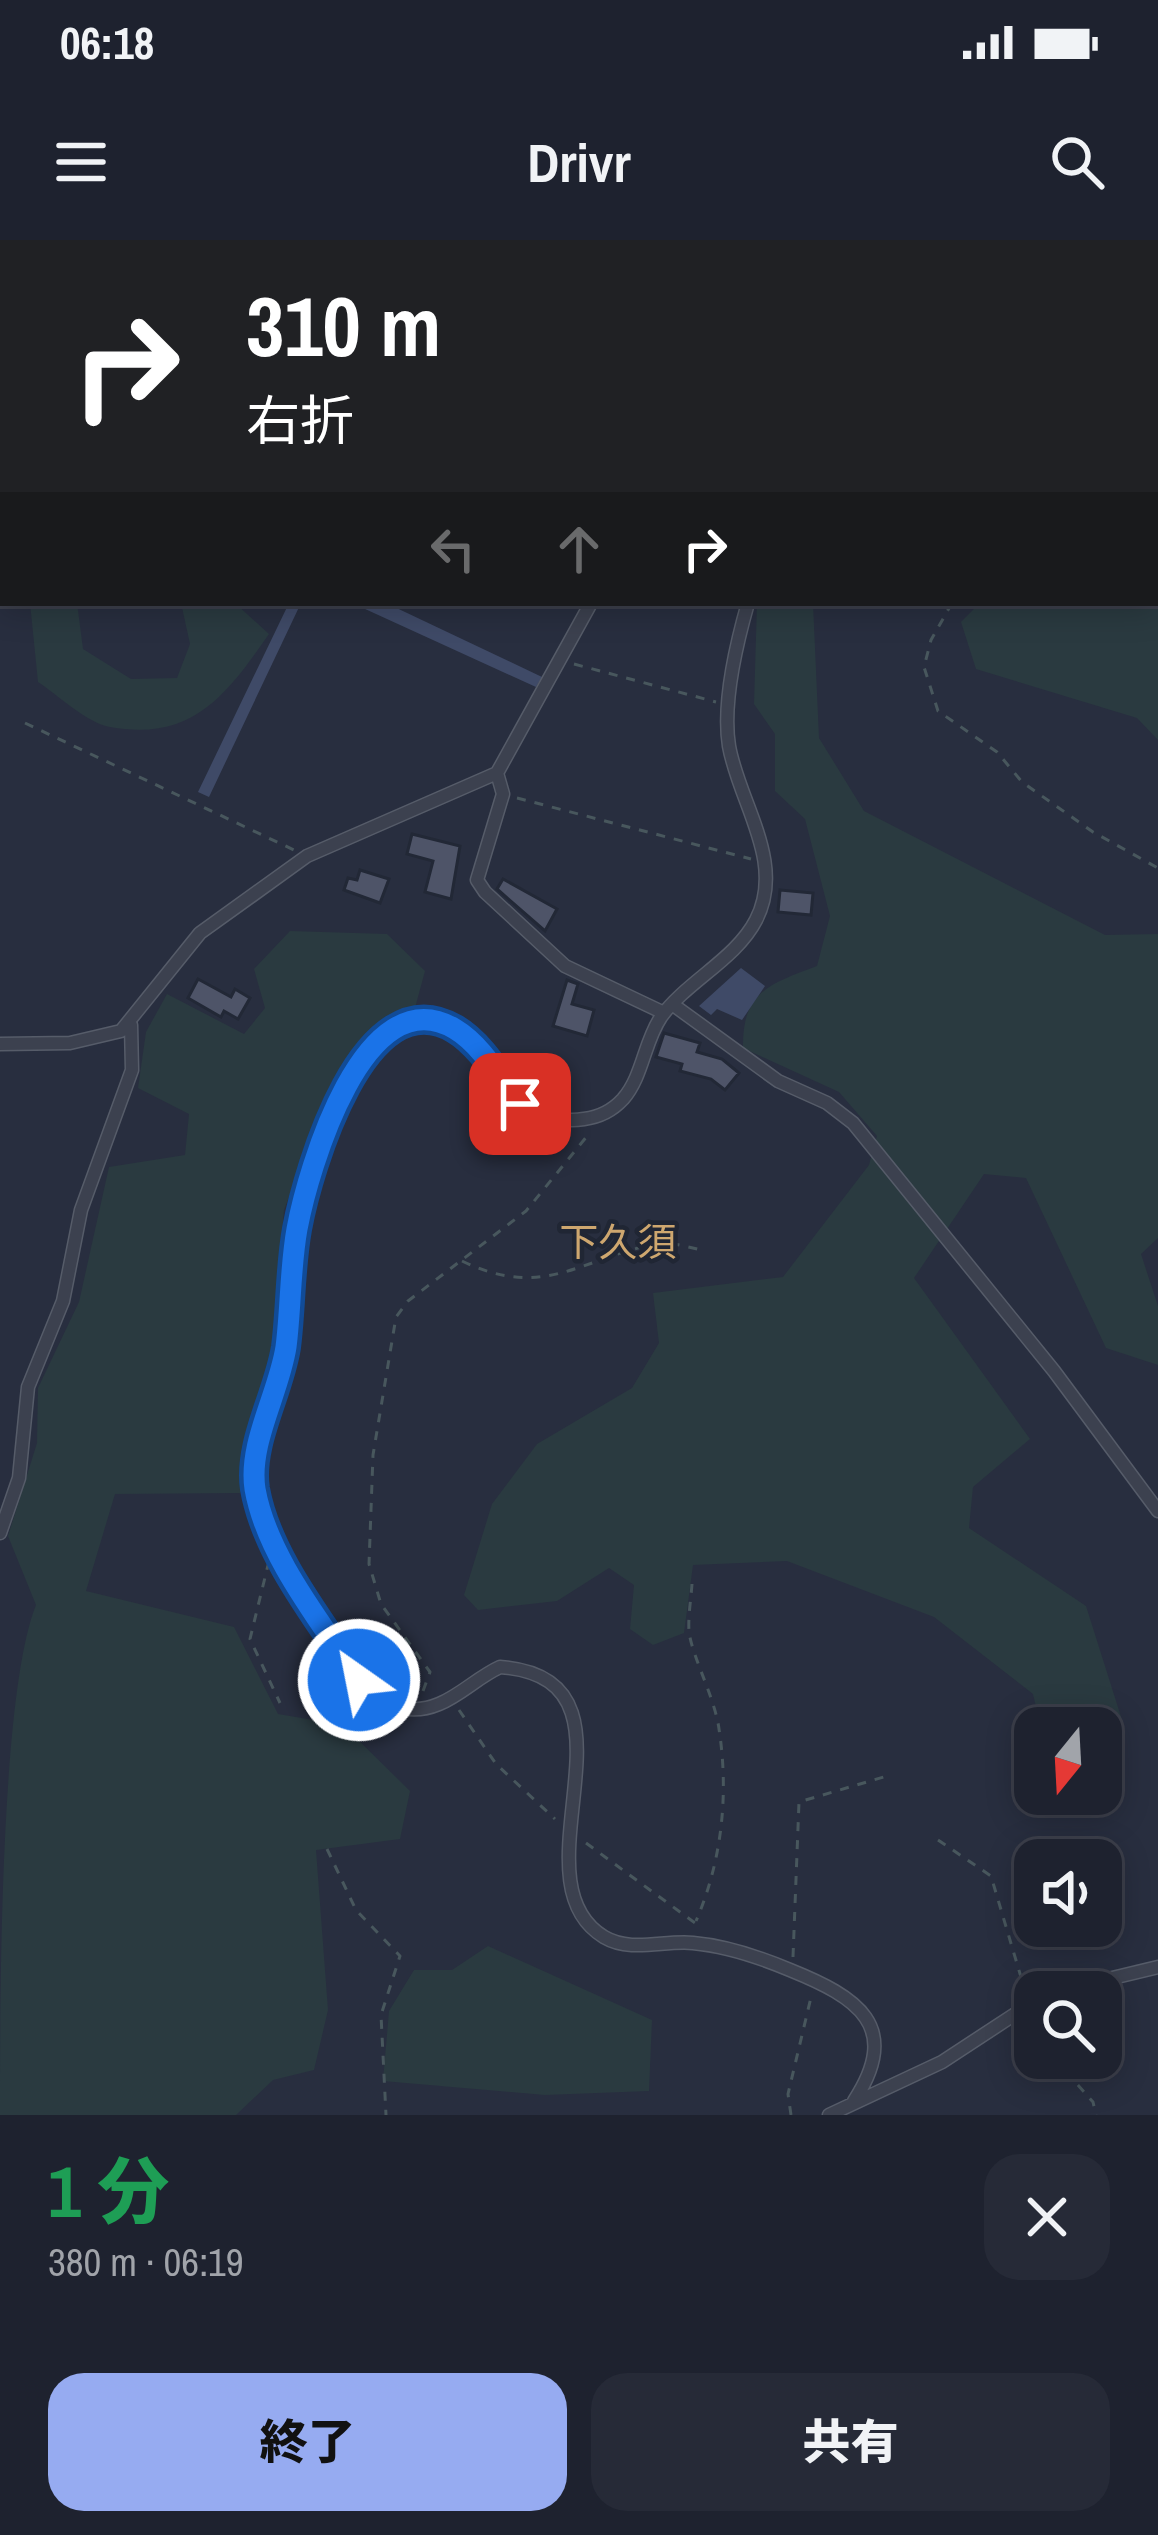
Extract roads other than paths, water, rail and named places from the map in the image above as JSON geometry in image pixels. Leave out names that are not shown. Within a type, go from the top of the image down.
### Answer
[{"type":"street","points":[[0,1532],[19,1478],[28,1387],[63,1300],[81,1210],[131,1070],[131,1024],[180,953],[200,933],[307,856],[497,773],[589,606]]},
{"type":"street","points":[[747,606],[729,706],[728,742],[765,862],[765,891],[748,932],[668,1009],[625,1097],[597,1117],[570,1121],[528,1110],[471,1042],[444,1024],[401,1024],[364,1055],[331,1117],[297,1232],[286,1349],[257,1453],[254,1483],[274,1542],[359,1680],[392,1705],[419,1709],[451,1699],[500,1667],[544,1676],[561,1688],[572,1706],[576,1734],[570,1870],[582,1917],[610,1940],[714,1946],[815,1980],[856,2003],[872,2028],[870,2077],[854,2101]]},
{"type":"street","points":[[497,773],[502,794],[477,880],[485,892],[565,966],[668,1009],[778,1082],[827,1103],[853,1123],[1054,1371],[1158,1511]]},
{"type":"street","points":[[0,1044],[70,1043],[131,1024]]},
{"type":"street","points":[[1122,1976],[1158,1967]]},
{"type":"street","points":[[829,2115],[942,2062],[1014,2015]]},
{"type":"water","points":[[288,606],[300,606],[209,797],[198,792]]},
{"type":"water","points":[[359,606],[392,606],[542,677],[536,687]]},
{"type":"water","points":[[741,968],[765,986],[742,1020],[717,1009],[711,1015],[699,1006]]},
{"type":"district","name":"下久須","points":[[618,1242]]}]
